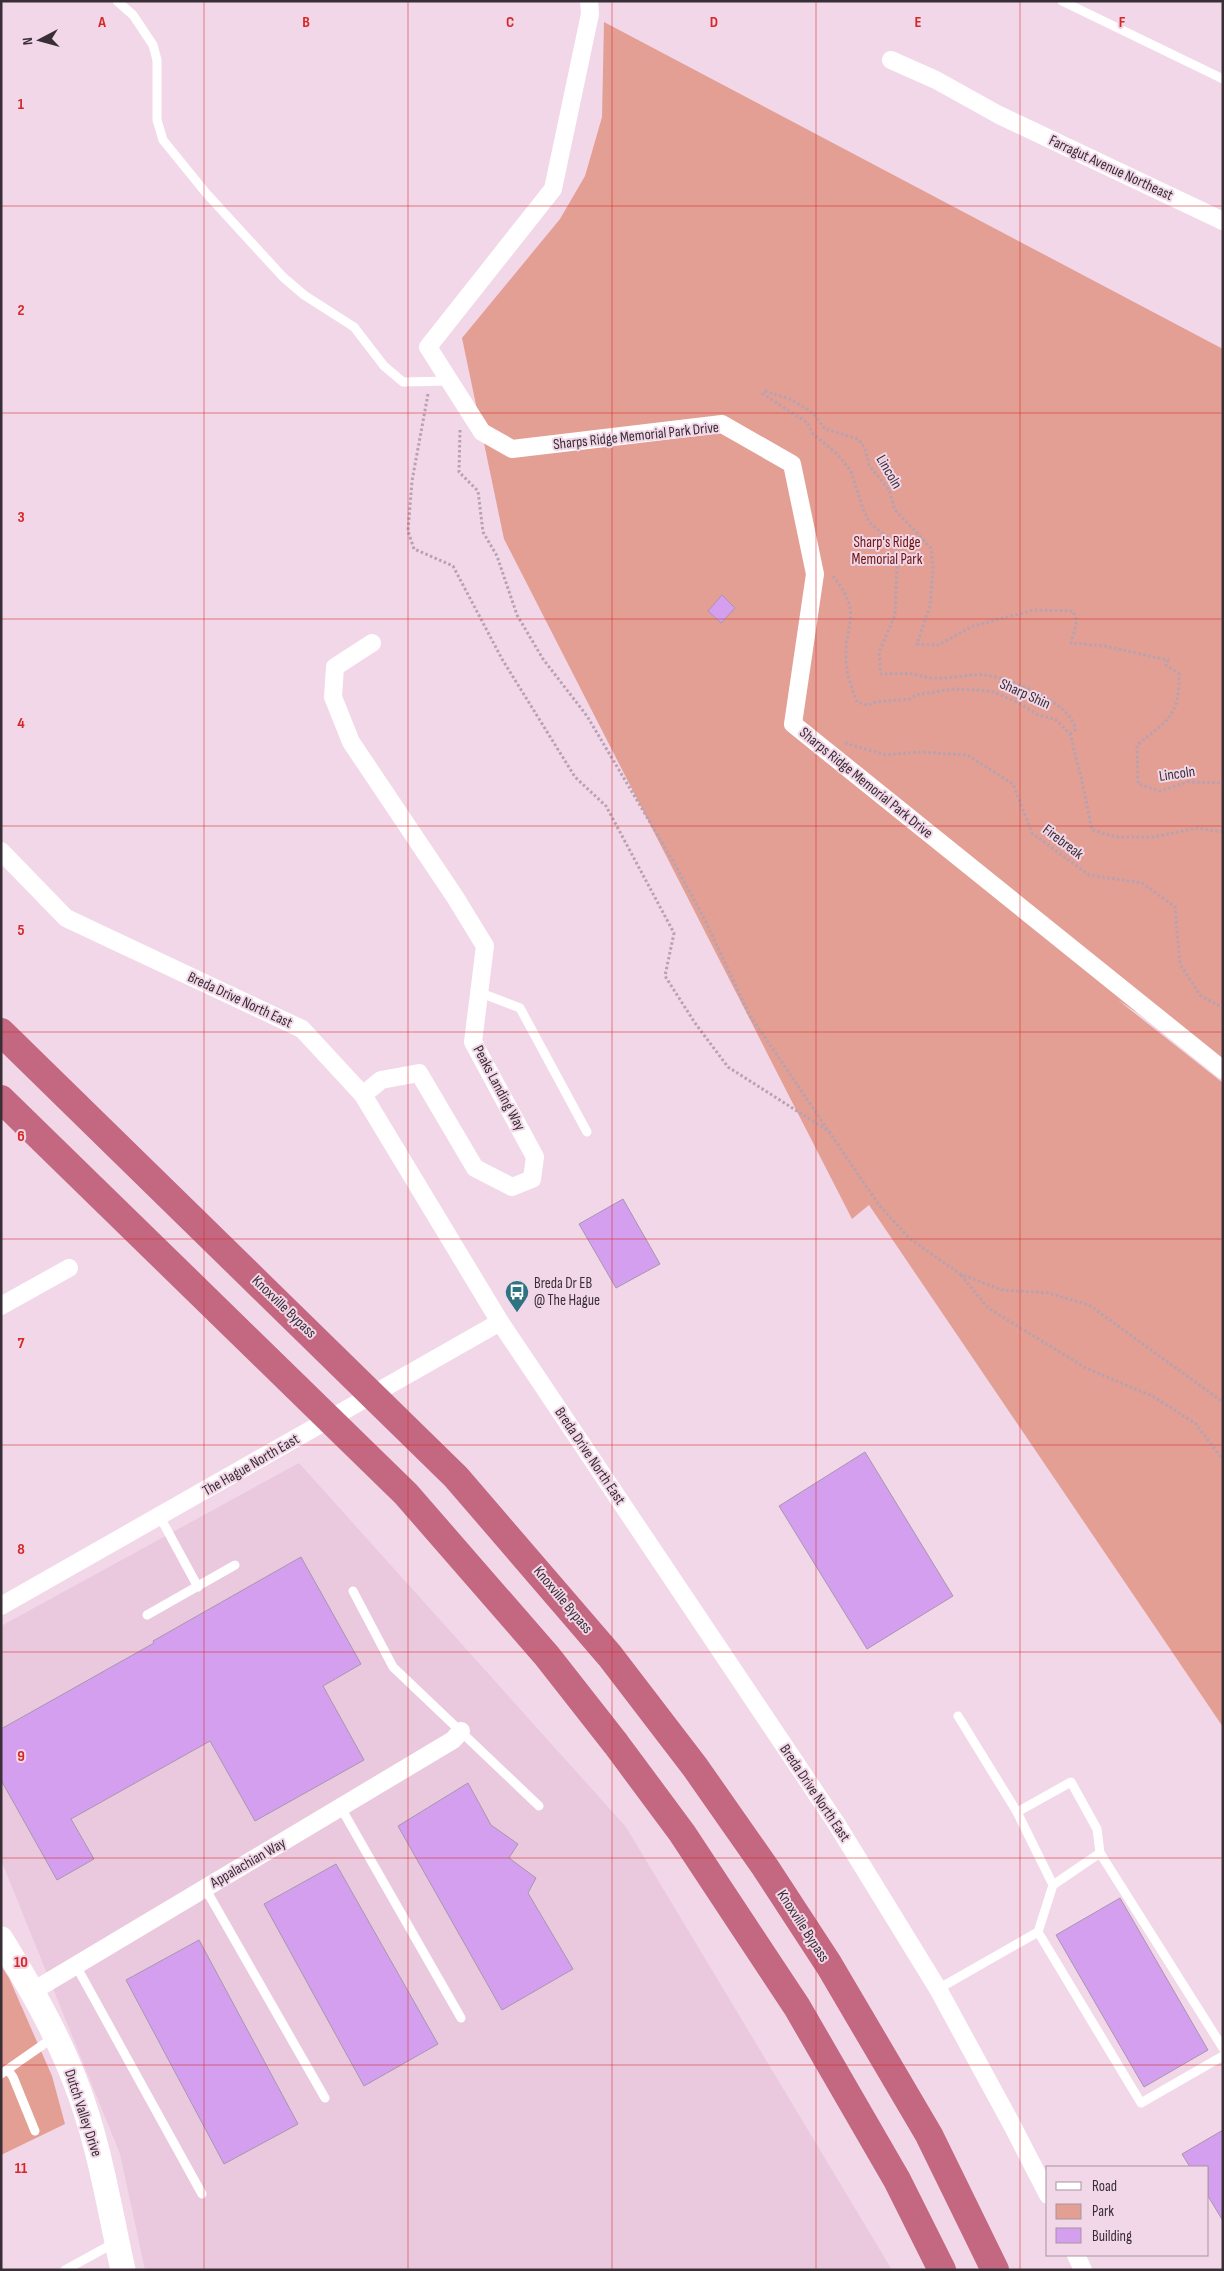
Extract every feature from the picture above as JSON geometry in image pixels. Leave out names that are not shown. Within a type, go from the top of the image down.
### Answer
[{"type":"highway","name":"Knoxville Bypass","points":[[1,1032],[456,1477],[610,1656],[695,1767],[765,1867],[829,1965],[929,2135],[995,2270]]},
{"type":"highway","points":[[1,1099],[406,1494],[547,1656],[682,1833],[797,2006],[897,2180],[942,2270]]},
{"type":"street","name":"Sharps Ridge Memorial Park Drive","points":[[590,1],[590,14],[553,188],[428,347],[482,432],[512,449],[722,424],[792,464],[815,574],[793,724],[1223,1070]]},
{"type":"street","name":"Farragut Avenue Northeast","points":[[891,60],[936,80],[999,115],[1223,221]]},
{"type":"street","name":"Peaks Landing Way","points":[[363,1095],[381,1080],[419,1073],[475,1168],[512,1187],[532,1180],[535,1157],[473,1042],[481,993],[485,946],[455,897],[351,742],[333,697],[335,667],[372,643]]},
{"type":"street","name":"Breda Drive North East","points":[[1,851],[66,918],[302,1029],[363,1095],[500,1322],[836,1823],[938,1989],[1012,2124],[1046,2191]]},
{"type":"street","points":[[1,1306],[69,1268]]},
{"type":"street","name":"The Hague North East","points":[[1,1606],[500,1322]]},
{"type":"street","name":"Appalachian Way","points":[[33,1991],[75,1964],[453,1740],[461,1731]]},
{"type":"street","name":"Dutch Valley Drive","points":[[1,1939],[33,1991],[75,2082],[93,2137],[123,2270]]},
{"type":"street","points":[[1076,2256],[1083,2270]]},
{"type":"lane","points":[[117,1],[133,15],[153,45],[157,60],[157,120],[163,140],[206,193],[283,277],[304,295],[354,327],[384,366],[403,382],[450,381]]},
{"type":"lane","points":[[1062,1],[1223,79]]},
{"type":"lane","points":[[481,993],[520,1008],[587,1132]]},
{"type":"lane","points":[[160,1517],[198,1586]]},
{"type":"lane","points":[[147,1615],[235,1565]]},
{"type":"lane","points":[[353,1591],[393,1667],[539,1806]]},
{"type":"lane","points":[[958,1716],[1017,1812],[1053,1885]]},
{"type":"lane","points":[[1017,1812],[1071,1782],[1097,1829],[1100,1853],[1223,2048]]},
{"type":"lane","points":[[341,1808],[461,2018]]},
{"type":"lane","points":[[938,1989],[1038,1932],[1053,1885],[1100,1853]]},
{"type":"lane","points":[[205,1888],[325,2098]]},
{"type":"lane","points":[[1038,1932],[1141,2103],[1223,2056]]},
{"type":"lane","points":[[75,1964],[202,2194]]},
{"type":"lane","points":[[35,2131],[13,2077],[5,2072],[55,2037]]},
{"type":"lane","points":[[65,2270],[107,2247],[117,2244]]},
{"type":"path","points":[[429,388],[412,481],[408,530],[414,550],[454,566],[502,659],[574,777],[606,806],[674,933],[665,976],[695,1023],[728,1067],[832,1133]]},
{"type":"path","name":"Lincoln","points":[[1070,734],[1075,730],[1075,725],[1066,710],[1014,682],[977,674],[957,678],[934,678],[912,674],[881,674],[878,652],[895,614],[897,566],[893,542],[870,523],[863,509],[851,471],[837,454],[812,433],[808,423],[763,394],[764,391],[799,404],[812,413],[825,429],[858,439],[865,448],[869,465],[889,490],[895,510],[931,548],[933,568],[930,606],[917,644],[938,645],[974,626],[1034,610],[1073,611],[1077,621],[1071,644],[1104,646],[1168,660],[1166,665],[1179,674],[1178,698],[1169,719],[1137,745],[1138,784],[1160,791],[1188,782],[1223,783]]},
{"type":"path","points":[[461,400],[459,472],[478,491],[483,532],[497,556],[517,615],[543,659],[588,716],[668,853],[706,922],[749,1014],[832,1133],[879,1205],[909,1238],[960,1274],[1002,1290],[1048,1293],[1089,1305],[1223,1402]]},
{"type":"path","name":"Sharp Shin","points":[[815,574],[832,575],[844,590],[850,604],[851,622],[846,660],[857,702],[867,705],[876,702],[910,699],[916,695],[954,689],[991,691],[1038,714],[1055,719],[1070,734]]},
{"type":"path","points":[[1070,734],[1092,830],[1116,837],[1154,837],[1197,828],[1223,832]]},
{"type":"path","name":"Firebreak","points":[[822,747],[848,742],[886,755],[918,752],[967,755],[1006,779],[1013,784],[1032,833],[1089,875],[1142,884],[1174,907],[1180,964],[1200,995],[1223,1008]]},
{"type":"path","points":[[960,1274],[988,1308],[1086,1368],[1154,1398],[1196,1424],[1223,1460]]},
{"type":"shaded area","points":[[299,1463],[626,1827],[892,2270],[145,2270],[120,2154],[1,1860],[1,1626]]},
{"type":"green space","name":"Sharp's Ridge Memorial Park","points":[[604,22],[1223,349],[1223,1070],[1118,1000],[1223,1083],[1223,1727],[869,1205],[852,1219],[504,539],[462,338],[560,219],[585,176],[602,117]]},
{"type":"green space","points":[[1,1966],[9,1978],[52,2076],[65,2124],[1,2155]]},
{"type":"building","points":[[722,595],[735,608],[721,623],[708,611]]},
{"type":"building","points":[[623,1199],[660,1264],[616,1288],[579,1224]]},
{"type":"building","points":[[865,1452],[953,1596],[867,1649],[779,1506]]},
{"type":"building","points":[[301,1557],[361,1664],[323,1686],[364,1760],[255,1821],[210,1741],[71,1819],[94,1859],[57,1880],[1,1780],[1,1729]]},
{"type":"building","points":[[468,1783],[491,1825],[518,1844],[509,1858],[536,1878],[528,1893],[573,1969],[502,2010],[398,1826]]},
{"type":"building","points":[[336,1864],[438,2044],[364,2086],[264,1904]]},
{"type":"building","points":[[1120,1898],[1208,2050],[1144,2087],[1056,1935]]},
{"type":"building","points":[[199,1940],[298,2124],[224,2164],[126,1980]]},
{"type":"building","points":[[1223,2130],[1223,2221],[1209,2198],[1209,2166],[1189,2166],[1182,2154]]},
{"type":"place","name":"Breda Dr EB @ The Hague","points":[[517,1313]]}]
